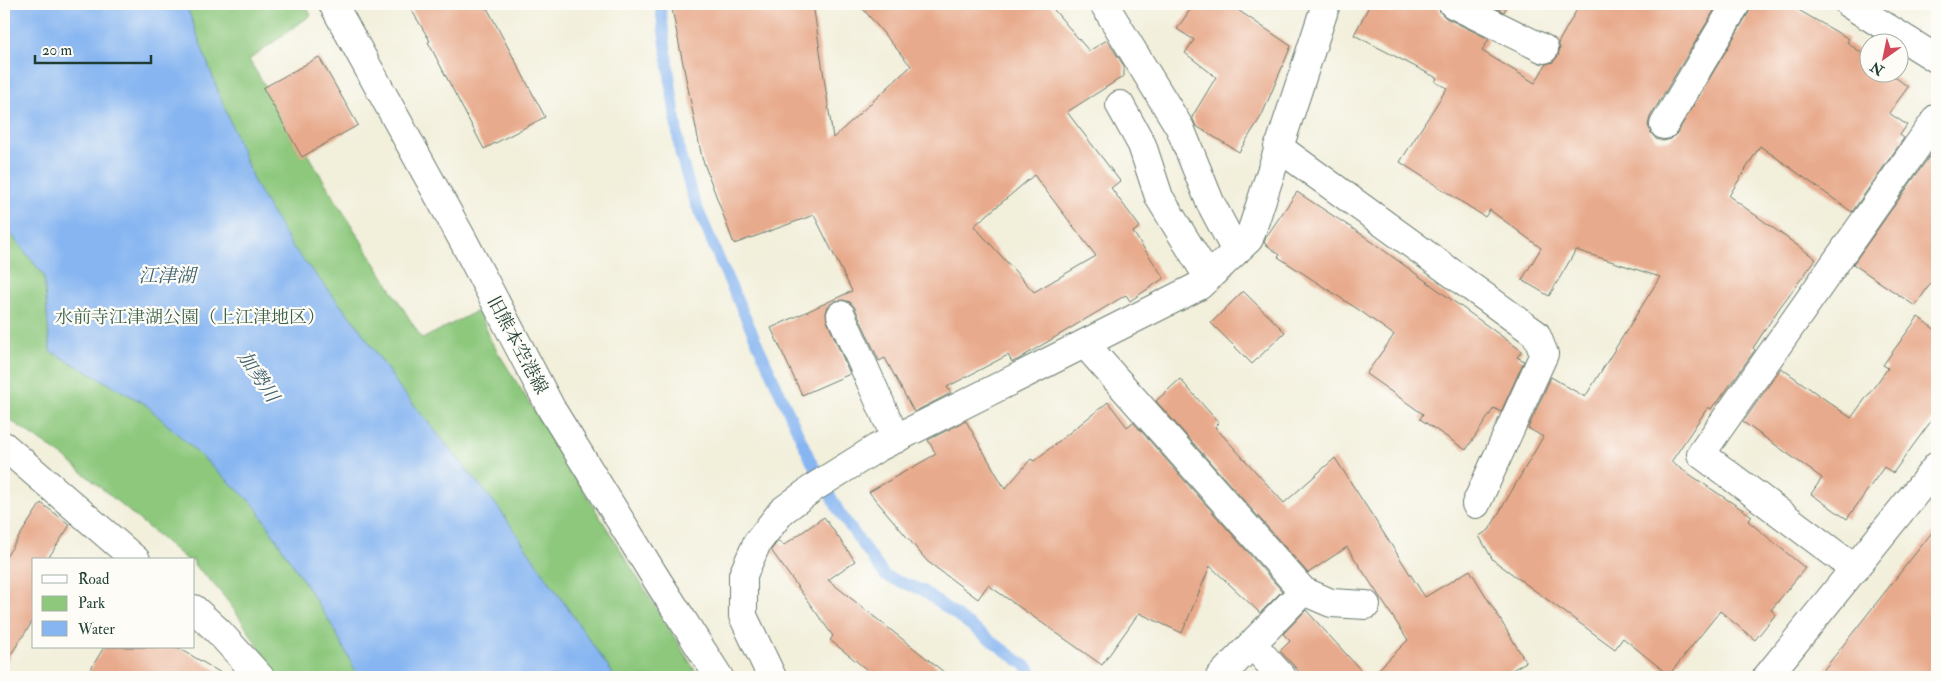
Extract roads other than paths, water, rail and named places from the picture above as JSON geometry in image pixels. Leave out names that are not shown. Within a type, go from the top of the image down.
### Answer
[{"type":"street","name":"旧熊本空港線","points":[[333,4],[464,242],[552,410],[719,677]]},
{"type":"street","points":[[1104,4],[1180,128],[1210,202],[1236,251]]},
{"type":"street","points":[[772,677],[743,616],[743,575],[757,543],[782,511],[816,486],[877,448],[1199,286],[1249,239],[1326,4]]},
{"type":"street","points":[[1453,4],[1544,49]]},
{"type":"street","points":[[1664,125],[1736,4]]},
{"type":"street","points":[[1849,4],[1937,59]]},
{"type":"street","points":[[1120,105],[1142,145],[1158,197],[1208,277]]},
{"type":"street","points":[[1855,569],[1701,454],[1937,118]]},
{"type":"street","points":[[1278,147],[1536,334],[1544,354],[1476,504]]},
{"type":"street","points":[[841,315],[896,439]]},
{"type":"street","points":[[1085,344],[1302,591],[1331,603],[1366,605]]},
{"type":"street","points":[[4,446],[134,558]]},
{"type":"street","points":[[1767,677],[1937,466]]},
{"type":"street","points":[[1220,677],[1302,591]]},
{"type":"street","points":[[195,610],[218,631],[260,677]]},
{"type":"street","points":[[1253,644],[1282,677]]},
{"type":"water","name":"江津湖","points":[[4,4],[186,4],[255,184],[291,245],[357,325],[400,388],[498,507],[615,677],[359,677],[331,624],[255,506],[145,404],[50,351],[44,276],[4,225]]},
{"type":"waterway","points":[[660,4],[680,153],[692,195],[810,459],[840,513],[885,576],[922,590],[1030,669],[1030,677]]},
{"type":"park label","name":"水前寺江津湖公園（上江津地区）","points":[[190,317]]},
{"type":"water label","name":"加勢川","points":[[259,376]]}]
